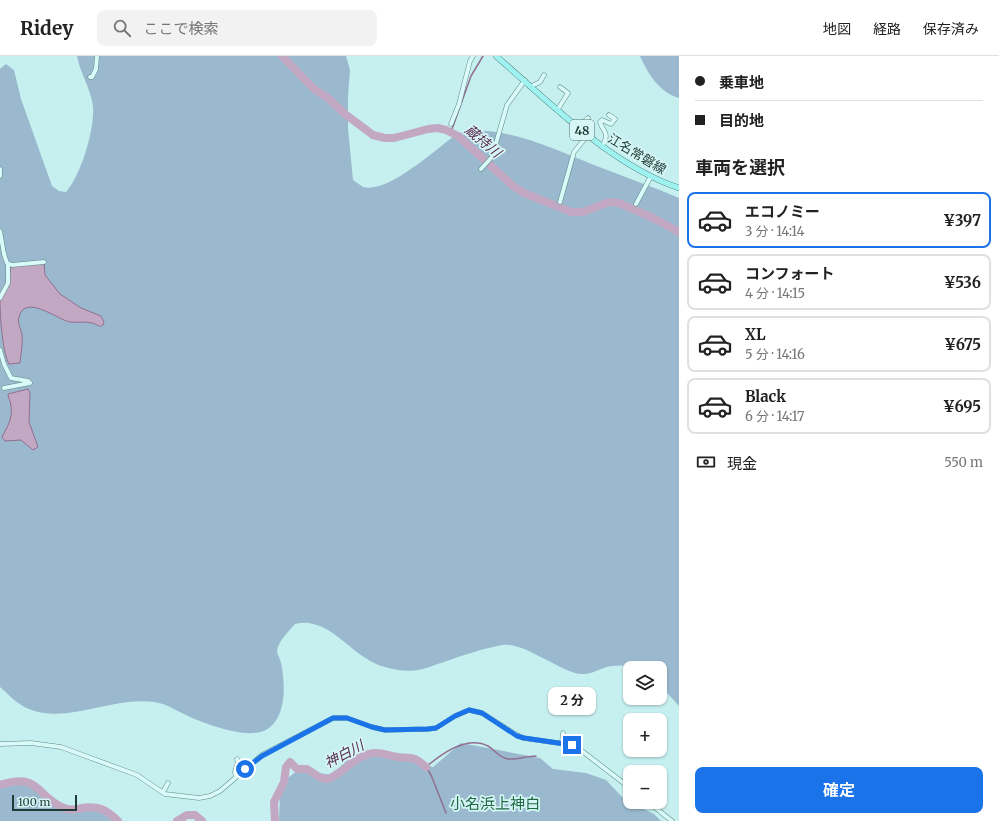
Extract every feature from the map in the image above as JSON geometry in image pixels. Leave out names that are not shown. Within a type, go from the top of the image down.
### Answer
[{"type":"main road","name":"江名常磐線","points":[[496,56],[602,147],[661,182],[679,188]]},
{"type":"street","points":[[90,77],[92,77],[96,69],[97,56]]},
{"type":"street","points":[[451,124],[459,104],[470,61],[473,56]]},
{"type":"street","points":[[532,86],[540,82],[544,75]]},
{"type":"street","points":[[481,169],[492,157],[507,106],[525,80]]},
{"type":"street","points":[[558,109],[568,93],[560,88]]},
{"type":"street","points":[[602,147],[606,140],[607,134],[600,122],[602,120],[612,124],[614,120],[609,115]]},
{"type":"street","points":[[579,126],[588,118]]},
{"type":"street","points":[[560,202],[574,152],[588,135]]},
{"type":"street","points":[[0,169],[0,176]]},
{"type":"street","points":[[636,204],[651,176]]},
{"type":"street","points":[[0,231],[4,254],[8,264],[8,283],[0,298]]},
{"type":"street","points":[[8,264],[12,265],[44,262]]},
{"type":"street","points":[[0,350],[4,364],[11,378],[28,381],[30,383],[4,388]]},
{"type":"street","points":[[0,744],[31,743],[61,747],[137,775],[163,792],[174,796],[204,797],[220,791],[262,756],[327,720],[339,717],[385,730],[428,729],[436,728],[455,716],[469,710],[482,713],[517,736],[572,745],[623,783]]},
{"type":"street","points":[[562,743],[563,732]]},
{"type":"street","points":[[236,759],[238,762],[235,772],[236,777]]},
{"type":"street","points":[[163,792],[168,783]]},
{"type":"street","points":[[657,809],[672,821]]},
{"type":"shaded area","points":[[77,56],[346,56],[350,70],[348,128],[353,180],[363,187],[373,187],[385,184],[398,177],[425,159],[457,134],[473,131],[490,131],[508,134],[545,145],[679,198],[679,706],[667,693],[667,661],[623,661],[623,666],[612,666],[590,673],[581,674],[567,670],[519,647],[502,645],[471,653],[424,669],[414,671],[402,670],[389,668],[365,658],[331,632],[311,623],[295,624],[279,644],[277,652],[281,663],[284,689],[282,707],[275,722],[269,728],[261,732],[251,733],[228,730],[196,719],[163,704],[146,701],[128,702],[61,714],[45,713],[29,709],[21,705],[0,687],[0,69],[6,64],[14,70],[21,99],[52,186],[59,191],[66,192],[77,175],[82,163],[92,127],[92,100],[80,69]]},
{"type":"shaded area","points":[[640,56],[679,56],[679,98],[660,87],[655,82]]},
{"type":"shaded area","points":[[44,263],[45,275],[60,294],[81,308],[101,316],[104,322],[103,325],[98,326],[90,322],[70,322],[42,310],[28,307],[22,310],[19,317],[22,333],[20,363],[9,364],[3,342],[0,300],[8,281],[10,267]]},
{"type":"shaded area","points":[[28,389],[30,393],[29,422],[38,447],[33,450],[21,440],[5,441],[2,437],[11,415],[11,404],[8,394]]},
{"type":"shaded area","points":[[461,743],[540,758],[553,769],[586,773],[606,780],[623,798],[623,809],[644,809],[654,814],[661,821],[279,821],[280,795],[284,781],[298,770],[332,775],[346,761],[376,751],[433,767]]},
{"type":"shaded area","points":[[32,782],[48,796],[72,810],[97,810],[113,821],[0,821],[0,787]]},
{"type":"waterway","name":"蔵持川","points":[[282,56],[314,89],[328,98],[345,114],[373,135],[385,138],[394,138],[428,129],[438,128],[446,130],[458,136],[513,186],[524,193],[571,212],[583,212],[609,202],[619,203],[653,218],[679,232]]},
{"type":"waterway","points":[[451,132],[471,76],[483,56]]},
{"type":"waterway","points":[[446,813],[431,775],[426,767],[439,757],[463,744],[472,743],[480,743],[488,746],[500,756],[508,759],[536,756]]},
{"type":"waterway","name":"神白川","points":[[275,821],[274,802],[284,782],[286,767],[290,762],[297,769],[307,769],[321,778],[328,779],[357,759],[376,753],[413,758],[426,767]]},
{"type":"waterway","name":"神白川","points":[[0,785],[23,781],[31,783],[48,798],[64,808],[71,810],[88,807],[98,808],[106,811],[118,821]]},
{"type":"waterway","name":"神白川","points":[[177,821],[187,815],[195,815],[202,821]]},
{"type":"district","name":"小名浜上神白","points":[[495,803]]},
{"type":"route","points":[[245,769],[255,760],[327,720],[339,717],[347,718],[385,730],[418,730],[436,728],[455,716],[469,710],[482,713],[517,736],[572,745]]}]
